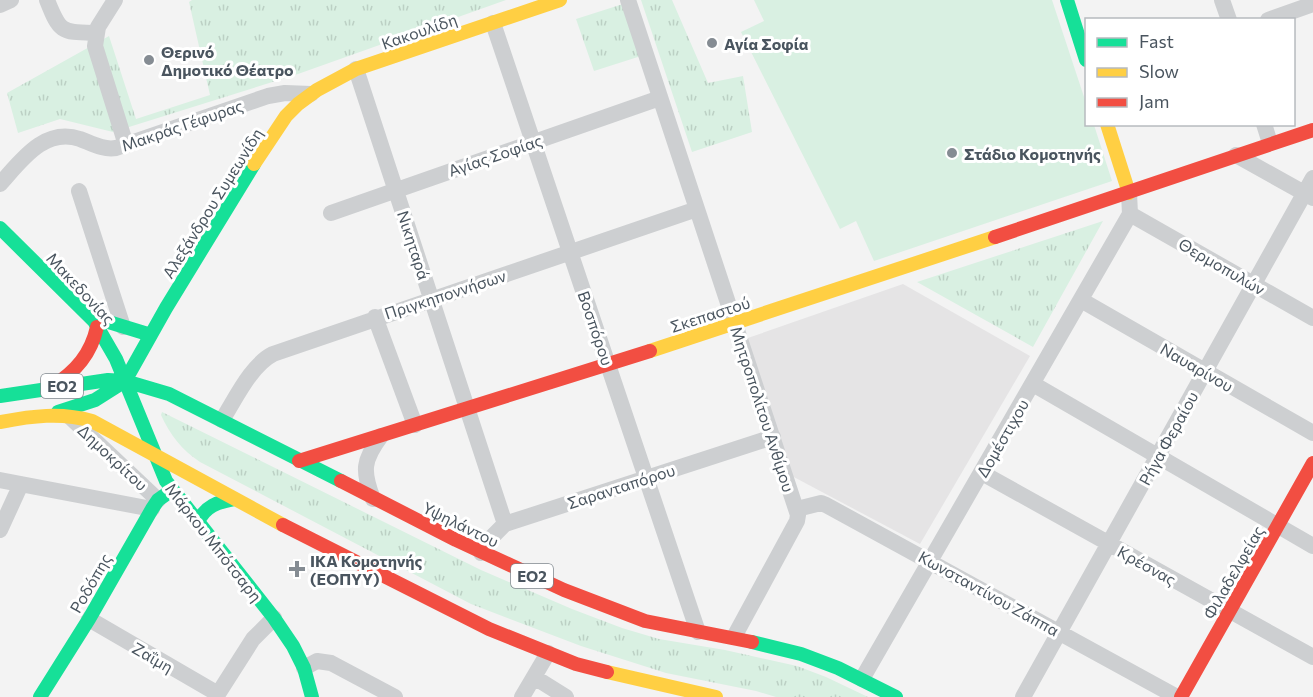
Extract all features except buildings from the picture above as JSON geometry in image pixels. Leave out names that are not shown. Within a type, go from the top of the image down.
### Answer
[{"type":"main road","name":"Κακουλίδη","points":[[356,69],[560,0]]},
{"type":"main road","points":[[1067,0],[1085,57]]},
{"type":"main road","name":"Αλεξάνδρου Συμεωνίδη","points":[[125,381],[274,132],[290,112],[311,94],[356,69]]},
{"type":"main road","points":[[1108,126],[1129,193]]},
{"type":"main road","name":"Σκεπαστού","points":[[299,461],[735,323],[1313,130]]},
{"type":"main road","name":"Μακεδονίας","points":[[0,228],[93,321],[111,349],[125,381]]},
{"type":"main road","points":[[50,388],[81,364],[93,346],[93,321],[151,335]]},
{"type":"main road","points":[[49,414],[89,403],[125,381]]},
{"type":"main road","name":"Υψηλάντου","points":[[125,381],[169,394],[481,553],[564,590],[645,621],[734,637],[801,654],[862,679],[896,697]]},
{"type":"main road","name":"ΕΟ2","points":[[0,396],[88,382],[125,381]]},
{"type":"main road","name":"Μάρκου Μπότσαρη","points":[[125,381],[154,455],[172,490],[274,618],[293,646],[304,668],[312,697]]},
{"type":"main road","name":"Δημοκρίτου","points":[[0,422],[49,414],[67,415],[92,421],[154,455]]},
{"type":"main road","name":"ΕΟ2","points":[[154,455],[464,618],[576,664],[631,679],[710,696]]},
{"type":"main road","name":"Φιλαδελφείας","points":[[1179,697],[1313,463]]},
{"type":"main road","name":"Ροδόπης","points":[[40,697],[89,620],[155,504],[172,490]]},
{"type":"main road","points":[[198,522],[202,514],[211,506],[234,499]]},
{"type":"street","points":[[0,5],[11,0]]},
{"type":"street","points":[[47,0],[56,24],[66,31],[96,33]]},
{"type":"street","points":[[116,0],[96,33],[97,52],[126,146]]},
{"type":"street","name":"Μητροπολίτου Ανθίμου","points":[[628,0],[796,509],[797,520],[734,637]]},
{"type":"street","points":[[1222,0],[1228,18]]},
{"type":"street","points":[[1274,18],[1313,4]]},
{"type":"street","name":"Βοσπόρου","points":[[493,23],[698,632]]},
{"type":"street","name":"Νικηταρά","points":[[356,69],[505,524]]},
{"type":"street","name":"Μακράς Γέφυρας","points":[[0,184],[30,150],[59,137],[75,138],[107,149],[126,146],[262,98],[285,93],[311,94]]},
{"type":"street","name":"Αγίας Σοφίας","points":[[331,213],[660,98]]},
{"type":"street","points":[[1265,126],[1270,143]]},
{"type":"street","points":[[1236,155],[1309,196]]},
{"type":"street","name":"Ρήγα Φεραίου","points":[[1023,697],[1254,284],[1309,196],[1313,178]]},
{"type":"street","points":[[79,191],[123,327]]},
{"type":"street","points":[[1129,193],[1130,214]]},
{"type":"street","name":"Πριγκηποννήσων","points":[[222,420],[264,359],[277,352],[697,209]]},
{"type":"street","name":"Θερμοπυλών","points":[[1130,214],[1313,318]]},
{"type":"street","name":"Δομέστιχου","points":[[862,679],[1130,214]]},
{"type":"street","name":"Ναυαρίνου","points":[[1081,300],[1313,433]]},
{"type":"street","points":[[375,317],[414,425]]},
{"type":"street","points":[[1033,384],[1313,546]]},
{"type":"street","name":"Δημοκρίτου","points":[[67,415],[155,504]]},
{"type":"street","points":[[373,499],[365,464],[369,452],[381,436]]},
{"type":"street","name":"Σαρανταπόρου","points":[[505,524],[773,437]]},
{"type":"street","name":"Κρέσνας","points":[[982,472],[1313,657]]},
{"type":"street","name":"Μάρκου Μπότσαρη","points":[[0,480],[155,504]]},
{"type":"street","points":[[0,530],[21,484]]},
{"type":"street","name":"Κωνσταντίνου Ζάππα","points":[[796,509],[821,503],[826,505],[1179,697]]},
{"type":"street","points":[[481,553],[491,538],[505,524]]},
{"type":"street","points":[[217,695],[253,639],[274,618]]},
{"type":"street","name":"Ζαΐμη","points":[[89,620],[217,695]]},
{"type":"street","points":[[522,697],[548,653]]},
{"type":"street","points":[[304,668],[317,661],[331,663],[395,697]]},
{"type":"street","points":[[534,677],[566,697]]},
{"type":"shaded area","points":[[903,284],[1030,356],[920,544],[790,475],[745,339]]},
{"type":"green space","points":[[192,0],[506,0],[298,74],[113,132],[60,119],[18,133],[7,93],[109,36],[136,119],[210,95],[189,2]]},
{"type":"green space","points":[[641,0],[672,0],[708,83],[743,76],[752,132],[692,152]]},
{"type":"green space","name":"Στάδιο Κομοτηνής","points":[[754,0],[1052,0],[1085,100],[1085,126],[1094,126],[1112,181],[874,261],[856,221],[840,229],[741,32],[764,21]]},
{"type":"green space","points":[[623,4],[641,56],[594,71],[576,19]]},
{"type":"green space","points":[[1103,221],[1033,347],[917,282]]},
{"type":"green space","points":[[162,412],[481,570],[572,609],[659,639],[725,650],[797,666],[868,697],[776,697],[666,673],[581,646],[471,604],[200,462],[182,447],[168,429],[161,415]]},
{"type":"traffic: fast","points":[[1067,0],[1085,57]]},
{"type":"traffic: fast","points":[[125,381],[166,308],[254,164]]},
{"type":"traffic: fast","points":[[0,228],[94,321],[116,359],[166,481],[274,618],[293,646],[304,668],[312,697]]},
{"type":"traffic: fast","points":[[89,316],[151,335]]},
{"type":"traffic: fast","points":[[0,396],[108,380],[125,381],[169,394],[341,481]]},
{"type":"traffic: fast","points":[[58,412],[95,400],[125,381]]},
{"type":"traffic: fast","points":[[40,697],[89,619],[152,509],[158,500],[172,490]]},
{"type":"traffic: fast","points":[[198,522],[204,512],[213,506],[234,499]]},
{"type":"traffic: fast","points":[[752,642],[801,654],[838,668],[896,697]]},
{"type":"traffic: slow","points":[[254,164],[286,116],[298,104],[317,90],[356,69],[560,0]]},
{"type":"traffic: slow","points":[[1108,126],[1129,193]]},
{"type":"traffic: slow","points":[[650,351],[995,237]]},
{"type":"traffic: slow","points":[[0,422],[46,416],[92,421],[283,525]]},
{"type":"traffic: slow","points":[[607,672],[716,697]]},
{"type":"traffic: jam","points":[[995,237],[1313,130]]},
{"type":"traffic: jam","points":[[53,386],[69,374],[87,354],[97,327]]},
{"type":"traffic: jam","points":[[299,461],[650,351]]},
{"type":"traffic: jam","points":[[1181,697],[1313,463]]},
{"type":"traffic: jam","points":[[341,481],[456,540],[564,590],[645,621],[752,642]]},
{"type":"traffic: jam","points":[[283,525],[489,629],[576,664],[607,672]]},
{"type":"place","name":"Αγία Σοφία","points":[[712,43]]},
{"type":"place","name":"Θερινό Δημοτικό Θέατρο","points":[[149,60]]},
{"type":"place","name":"Στάδιο Κομοτηνής","points":[[952,153]]},
{"type":"place","name":"ΙΚΑ Κομοτηνής (ΕΟΠΥΥ)","points":[[297,569]]}]
